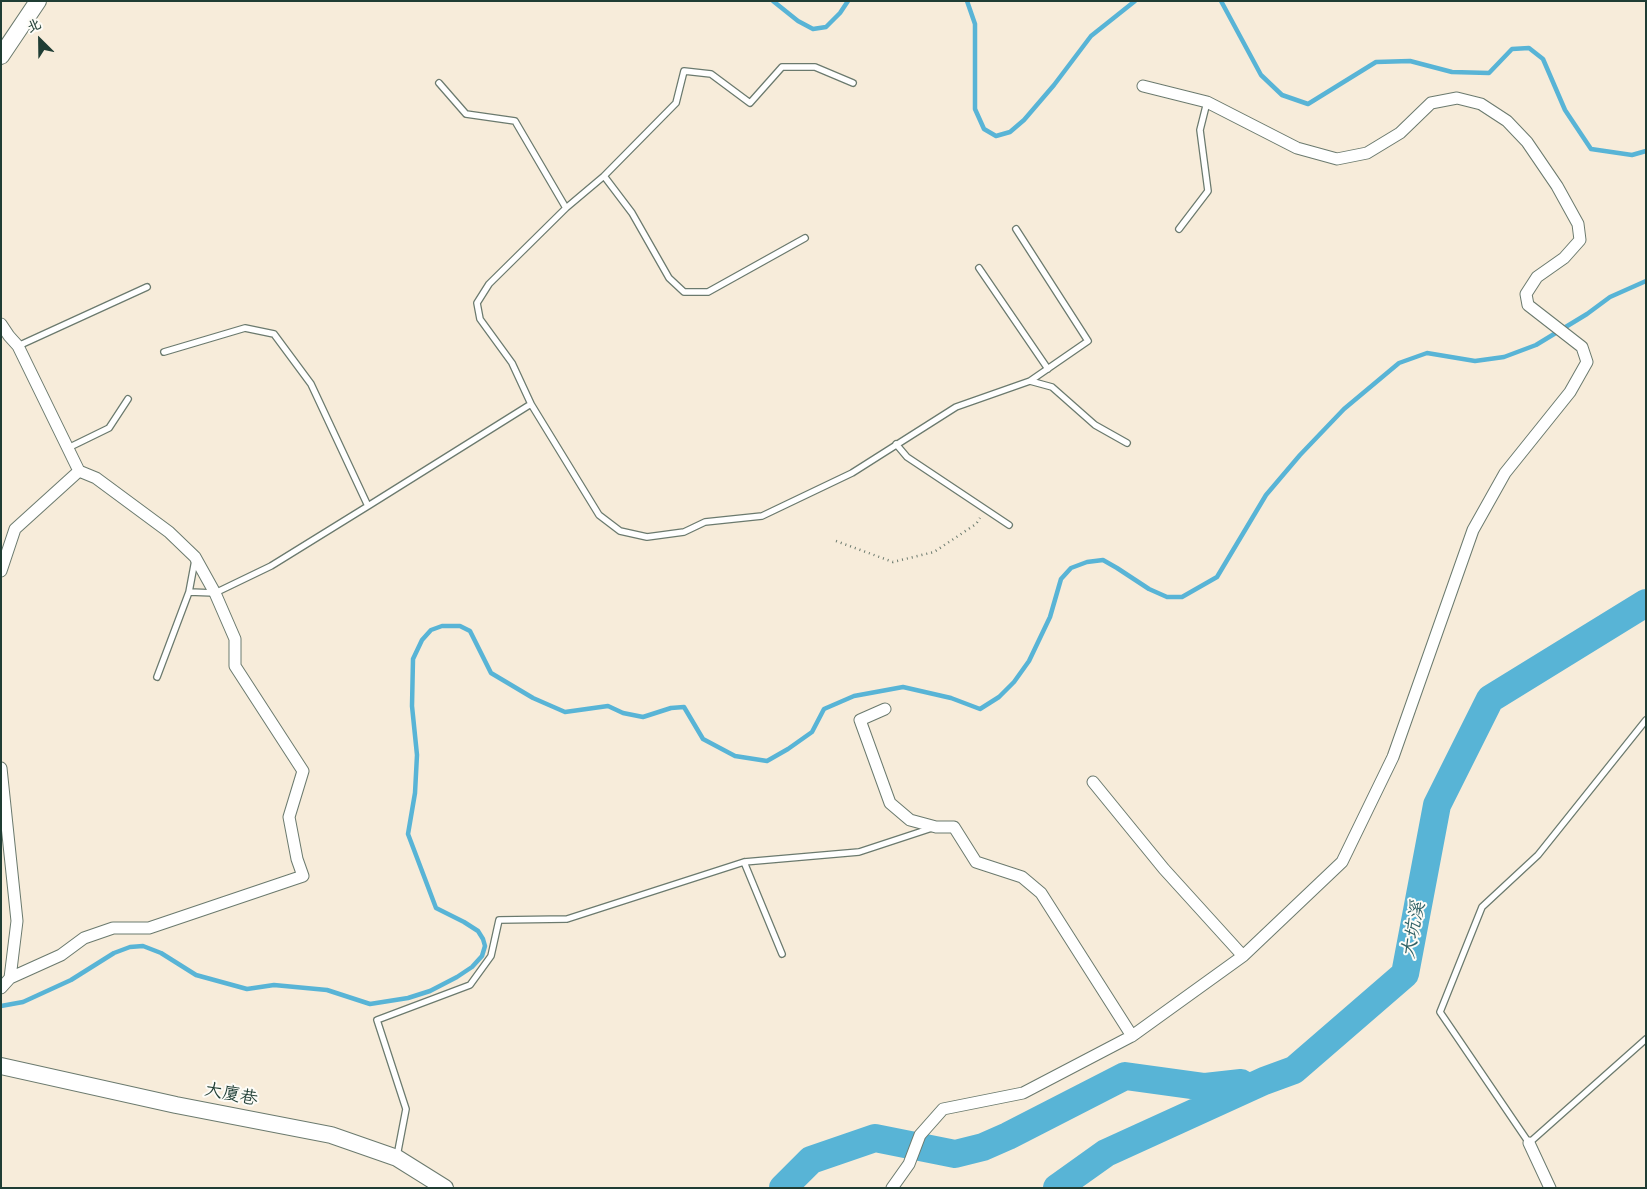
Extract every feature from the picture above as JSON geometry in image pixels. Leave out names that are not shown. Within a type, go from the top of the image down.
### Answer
[{"type":"street","points":[[1,56],[38,1]]},
{"type":"street","points":[[892,1188],[908,1164],[920,1135],[943,1108],[1023,1094],[1132,1036],[1243,956],[1342,862],[1394,758],[1474,530],[1505,473],[1570,392],[1587,362],[1582,347],[1528,305],[1526,294],[1536,277],[1564,258],[1580,240],[1578,224],[1557,186],[1527,142],[1508,121],[1481,104],[1457,98],[1431,104],[1400,133],[1367,153],[1337,159],[1297,148],[1207,102],[1143,86]]},
{"type":"street","points":[[1,324],[18,346],[79,471],[96,478],[169,532],[195,558],[215,593],[235,639],[235,666],[303,771],[289,817],[297,859],[303,876],[149,928],[113,928],[84,938],[61,955],[10,978],[1,988]]},
{"type":"street","points":[[1,571],[15,529],[79,471]]},
{"type":"street","points":[[885,709],[860,720],[890,803],[910,820],[936,827],[954,827],[976,862],[1022,877],[1041,893],[1132,1036]]},
{"type":"street","points":[[1,768],[17,922],[10,978]]},
{"type":"street","points":[[1093,782],[1164,869],[1243,956]]},
{"type":"street","name":"大廈巷","points":[[1,1066],[176,1105],[332,1135],[397,1158],[445,1188]]},
{"type":"street","points":[[1529,1144],[1550,1188]]},
{"type":"lane","points":[[853,83],[815,67],[782,67],[750,103],[712,74],[684,71],[676,103],[604,176],[566,208],[489,284],[477,303],[480,319],[512,363],[532,404],[599,515],[620,531],[647,537],[684,532],[705,522],[762,516],[852,473],[956,407],[1030,381],[1048,369],[1088,341],[1016,229]]},
{"type":"lane","points":[[439,83],[466,114],[514,120],[566,208]]},
{"type":"lane","points":[[1179,229],[1208,191],[1200,130],[1207,102]]},
{"type":"lane","points":[[604,176],[632,213],[669,278],[684,292],[708,292],[805,238]]},
{"type":"lane","points":[[979,268],[1048,369]]},
{"type":"lane","points":[[18,346],[147,287]]},
{"type":"lane","points":[[164,352],[245,328],[274,334],[311,384],[368,506]]},
{"type":"lane","points":[[1030,381],[1052,387],[1095,425],[1127,443]]},
{"type":"lane","points":[[68,448],[109,428],[128,399]]},
{"type":"lane","points":[[189,592],[215,593],[271,566],[532,404]]},
{"type":"lane","points":[[896,444],[907,457],[1009,525]]},
{"type":"lane","points":[[157,676],[189,592],[195,558]]},
{"type":"lane","points":[[1646,720],[1538,855],[1482,907],[1440,1012],[1529,1144],[1646,1039]]},
{"type":"lane","points":[[397,1158],[406,1109],[377,1020],[470,985],[491,956],[499,920],[567,919],[744,862],[860,852],[936,827]]},
{"type":"lane","points":[[744,862],[782,954]]},
{"type":"path","points":[[836,541],[893,562],[934,552],[976,524],[986,509]]},
{"type":"waterway","points":[[773,1],[798,21],[813,29],[826,27],[840,13],[848,1]]},
{"type":"waterway","points":[[967,1],[975,24],[975,109],[984,129],[996,136],[1010,132],[1024,120],[1054,85],[1091,36],[1135,1]]},
{"type":"waterway","points":[[1221,1],[1261,75],[1282,95],[1308,104],[1376,62],[1410,61],[1452,72],[1489,73],[1512,49],[1529,48],[1543,59],[1565,110],[1591,149],[1632,155],[1646,151]]},
{"type":"waterway","points":[[1,1006],[23,1002],[71,980],[114,953],[130,947],[143,946],[161,953],[196,975],[247,989],[274,985],[327,990],[370,1004],[408,998],[430,991],[472,967],[482,956],[485,946],[483,939],[478,931],[436,908],[408,834],[415,793],[417,755],[412,706],[413,659],[422,640],[431,630],[442,626],[460,626],[470,631],[491,673],[533,698],[565,712],[608,706],[623,713],[643,717],[671,708],[684,707],[703,739],[735,756],[767,761],[812,732],[824,709],[854,696],[903,687],[951,698],[980,709],[999,697],[1014,682],[1029,661],[1050,617],[1061,579],[1071,568],[1087,562],[1103,560],[1149,589],[1167,597],[1182,597],[1217,577],[1266,495],[1300,455],[1344,409],[1399,363],[1427,353],[1475,361],[1504,357],[1536,345],[1587,314],[1610,297],[1646,281]]},
{"type":"waterway","name":"大坑溪","points":[[1057,1188],[1106,1153],[1264,1081],[1294,1070],[1405,974],[1437,805],[1490,699],[1646,603]]},
{"type":"waterway","points":[[783,1188],[811,1160],[875,1138],[955,1154],[983,1147],[1125,1076],[1205,1087],[1241,1083]]}]
